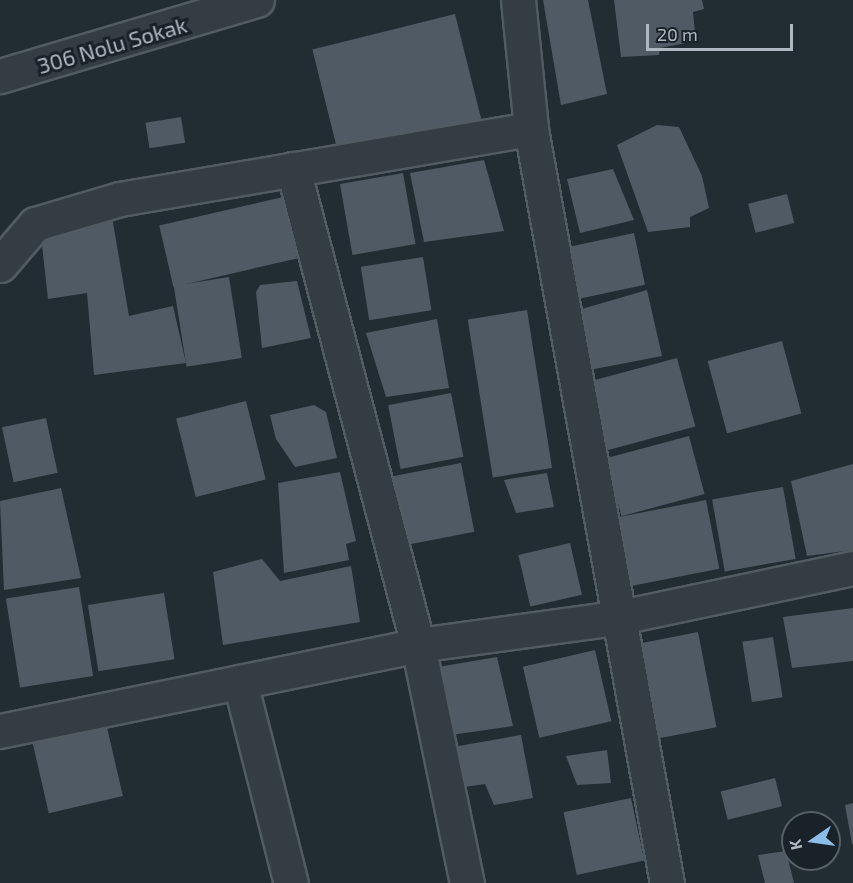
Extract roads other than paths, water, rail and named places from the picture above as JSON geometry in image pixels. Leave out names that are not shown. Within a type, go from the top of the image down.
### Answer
[{"type":"street","name":"306 Nolu Sokak","points":[[0,76],[257,0]]},
{"type":"street","points":[[518,0],[531,129],[616,618],[668,883]]},
{"type":"street","points":[[0,265],[35,224],[120,199],[531,129]]},
{"type":"street","points":[[293,169],[418,645],[467,883]]},
{"type":"street","points":[[0,731],[418,645],[616,618],[853,568]]},
{"type":"street","points":[[240,682],[291,883]]}]
